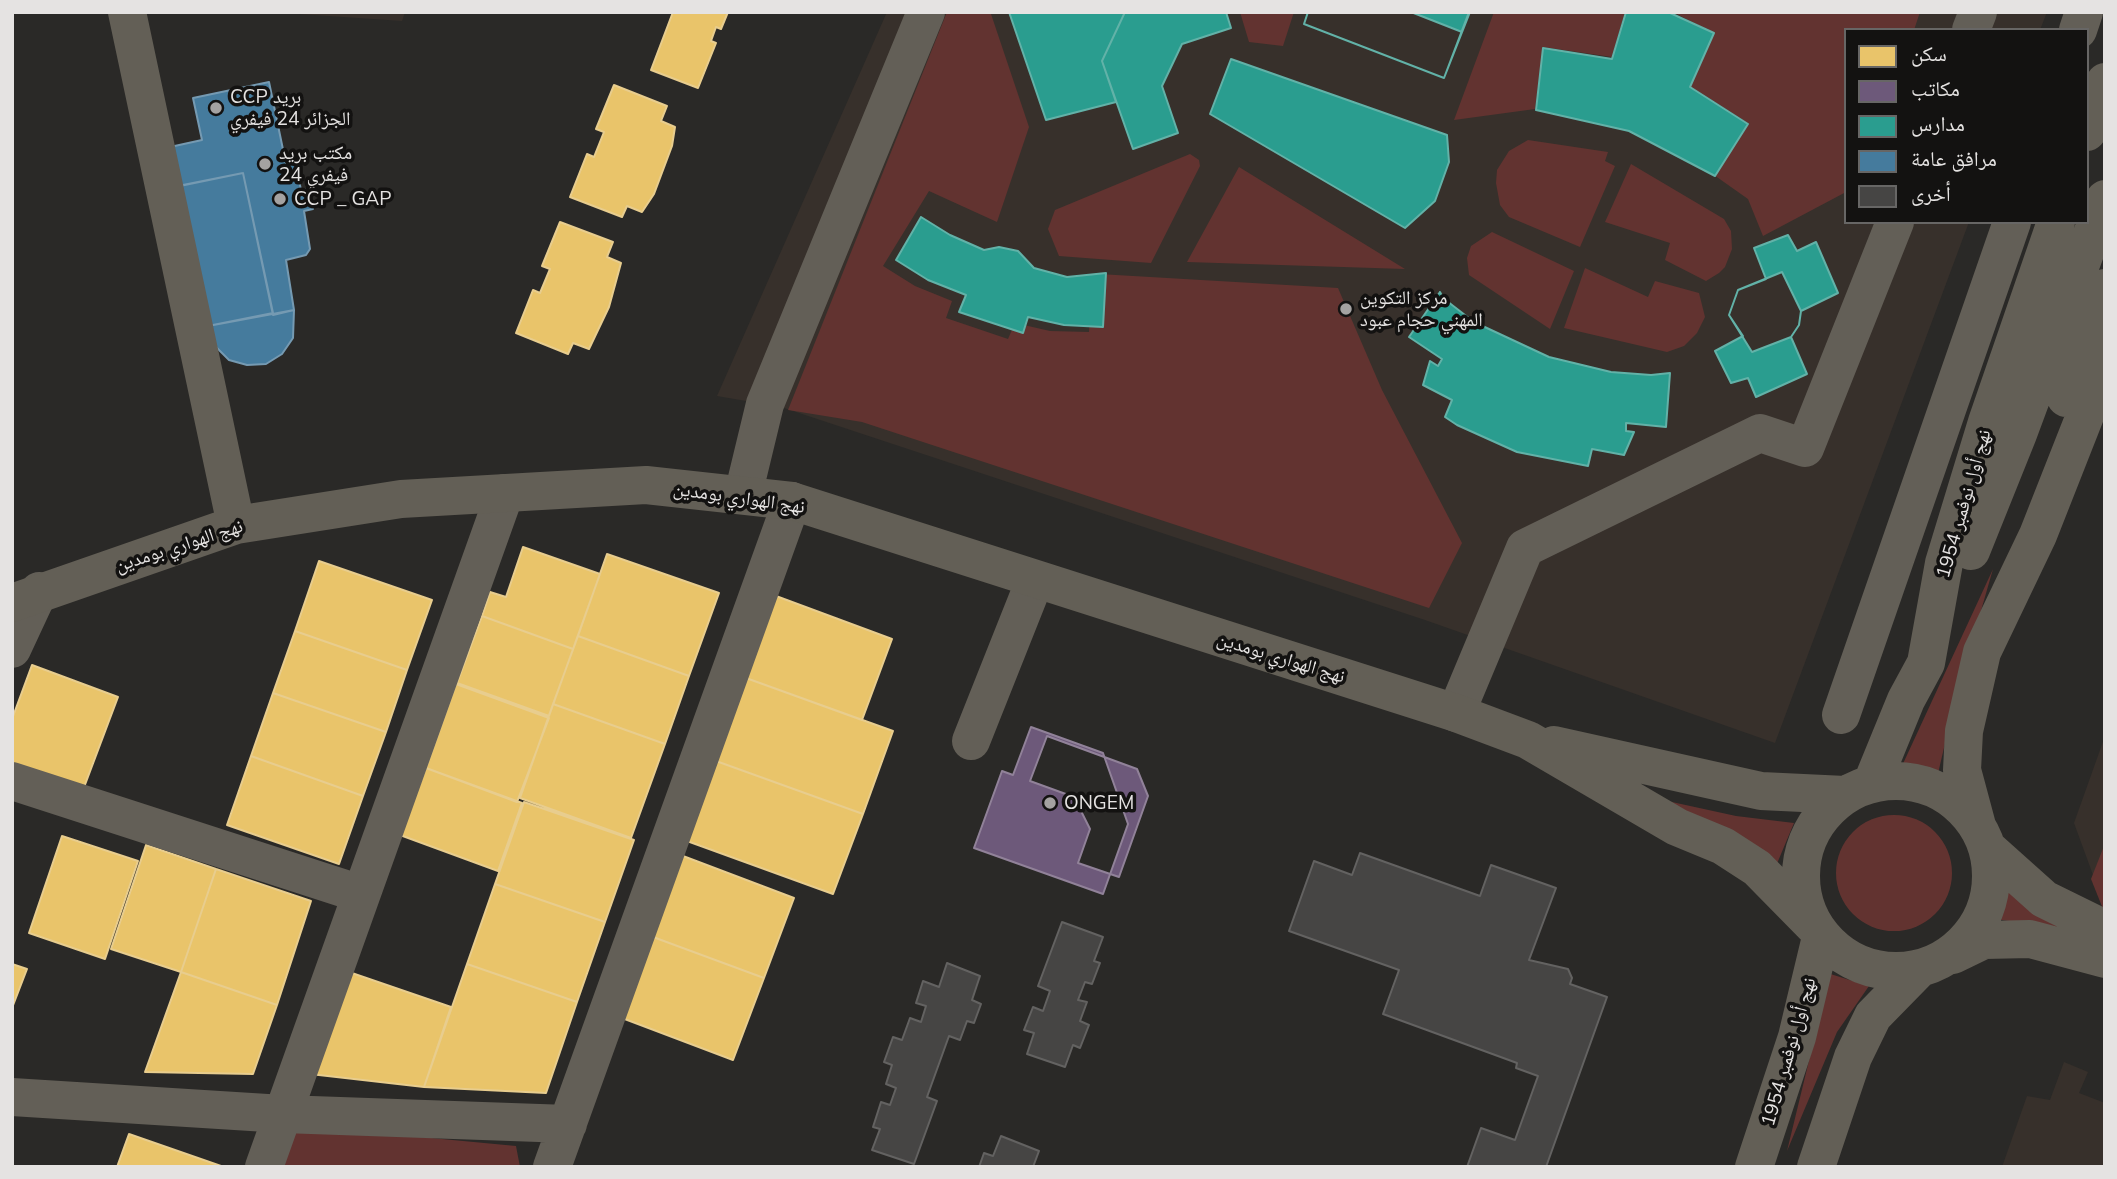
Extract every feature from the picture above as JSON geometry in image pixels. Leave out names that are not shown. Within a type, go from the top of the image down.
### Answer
[{"type":"main road","points":[[127,12],[236,525]]},
{"type":"main road","points":[[2089,126],[2105,82]]},
{"type":"main road","points":[[1926,663],[2018,434],[2105,200]]},
{"type":"main road","name":"نهج أول نوفمبر 1954","points":[[1859,789],[1926,663],[1944,563],[1987,422],[2055,224]]},
{"type":"main road","points":[[1816,1167],[1853,1057],[1873,1017],[1929,965],[1961,947],[1977,925],[1987,901],[1991,875],[1962,770],[1964,731],[1982,652],[2004,576],[2105,288]]},
{"type":"main road","points":[[1982,652],[2038,535],[2105,365]]},
{"type":"main road","name":"نهج الهواري بومدين","points":[[26,597],[236,525],[401,499],[646,485],[792,501],[1456,713],[1528,740]]},
{"type":"main road","points":[[1528,740],[1616,757],[1762,791],[1859,789],[1902,780],[1931,787],[1957,803],[1982,837],[2044,899],[2105,929]]},
{"type":"main road","points":[[1528,740],[1677,827],[1723,846],[1757,868],[1841,955],[1865,967],[1892,972],[1929,965],[1984,940],[2030,939],[2105,959]]},
{"type":"main road","points":[[1818,931],[1803,898],[1801,869],[1808,840],[1822,815],[1859,789]]},
{"type":"main road","name":"نهج أول نوفمبر 1954","points":[[1754,1167],[1797,1037],[1818,931]]},
{"type":"street","points":[[743,495],[765,404],[926,12]]},
{"type":"street","points":[[1456,713],[1525,548],[1760,433],[1805,448],[1894,224]]},
{"type":"street","points":[[1841,715],[2011,224]]},
{"type":"street","points":[[264,1167],[505,493]]},
{"type":"street","points":[[552,1167],[792,501]]},
{"type":"street","points":[[971,741],[1035,580]]},
{"type":"street","points":[[12,649],[26,597]]},
{"type":"street","points":[[12,781],[361,894]]},
{"type":"street","points":[[12,1097],[282,1114],[568,1124]]},
{"type":"shaded area","points":[[270,12],[405,12],[402,21]]},
{"type":"shaded area","name":"مركز التكوين المهني حجام عبود","points":[[887,12],[2047,12],[2041,28],[1844,28],[1844,224],[1968,224],[1775,743],[1425,620],[781,407],[717,396]]},
{"type":"shaded area","points":[[947,12],[991,14],[1029,127],[997,222],[929,191],[883,266],[915,286],[952,301],[946,318],[1008,339],[1015,323],[1050,331],[1089,332],[1092,279],[1099,274],[1338,288],[1382,390],[1462,543],[1429,608],[862,422],[788,410]]},
{"type":"shaded area","points":[[1240,12],[1294,12],[1283,46],[1249,42]]},
{"type":"shaded area","points":[[1494,12],[1625,12],[1612,57],[1543,47],[1535,109],[1454,120]]},
{"type":"shaded area","points":[[1673,12],[1920,12],[1915,28],[1844,28],[1844,193],[1763,236],[1748,199],[1714,175],[1748,123],[1689,86],[1713,33]]},
{"type":"shaded area","points":[[1528,140],[1608,152],[1605,161],[1615,166],[1580,247],[1509,217],[1500,205],[1496,183],[1497,170],[1509,151]]},
{"type":"shaded area","points":[[1190,154],[1199,160],[1200,166],[1151,263],[1059,256],[1048,229],[1055,210]]},
{"type":"shaded area","points":[[1631,164],[1724,219],[1731,231],[1732,249],[1725,267],[1719,273],[1706,281],[1665,260],[1670,243],[1605,222]]},
{"type":"shaded area","points":[[1239,167],[1405,269],[1187,262]]},
{"type":"shaded area","points":[[1492,232],[1574,271],[1550,329],[1469,275],[1467,258],[1471,246]]},
{"type":"shaded area","points":[[1585,268],[1648,297],[1655,281],[1699,293],[1705,317],[1697,333],[1684,346],[1667,352],[1564,328]]},
{"type":"shaded area","points":[[1993,569],[1955,701],[1936,782],[1901,768]]},
{"type":"shaded area","points":[[2105,736],[2105,880],[2093,875],[2074,823]]},
{"type":"shaded area","points":[[1649,797],[1736,816],[1794,823],[1776,866]]},
{"type":"shaded area","points":[[1894,815],[1916,819],[1935,832],[1948,851],[1952,873],[1948,895],[1935,914],[1916,927],[1894,931],[1872,927],[1853,914],[1840,895],[1836,873],[1840,851],[1853,832],[1872,819]]},
{"type":"shaded area","points":[[2105,847],[2105,914],[2091,879]]},
{"type":"shaded area","points":[[1998,883],[2087,941],[2028,924],[1983,917]]},
{"type":"shaded area","points":[[1824,972],[1869,986],[1837,1032],[1787,1151],[1815,1036]]},
{"type":"shaded area","points":[[2064,1062],[2088,1072],[2079,1093],[2105,1103],[2105,1167],[2002,1167],[2027,1096],[2050,1100]]},
{"type":"shaded area","points":[[294,1125],[516,1146],[520,1167],[281,1167]]},
{"type":"building: سكن","points":[[673,12],[728,12],[721,29],[716,27],[711,41],[716,43],[698,88],[651,70]]},
{"type":"building: سكن","points":[[614,85],[667,106],[661,121],[675,127],[672,146],[654,194],[642,212],[627,206],[622,217],[570,197],[587,154],[594,157],[604,132],[596,129]]},
{"type":"building: سكن","points":[[560,222],[613,242],[607,257],[621,263],[609,307],[589,349],[573,343],[568,354],[516,333],[533,290],[540,293],[550,269],[542,266]]},
{"type":"building: سكن","points":[[523,547],[600,574],[573,649],[482,616],[490,592],[506,597]]},
{"type":"building: سكن","points":[[607,554],[719,593],[689,676],[578,636]]},
{"type":"building: سكن","points":[[319,561],[432,600],[407,670],[295,631]]},
{"type":"building: سكن","points":[[776,596],[892,639],[862,720],[746,678]]},
{"type":"building: سكن","points":[[482,616],[573,649],[549,716],[457,683]]},
{"type":"building: سكن","points":[[295,631],[407,670],[386,732],[273,693]]},
{"type":"building: سكن","points":[[578,636],[689,676],[665,744],[553,704]]},
{"type":"building: سكن","points":[[32,665],[118,697],[83,790],[12,763],[12,719]]},
{"type":"building: سكن","points":[[746,678],[893,731],[863,814],[716,761]]},
{"type":"building: سكن","points":[[456,684],[549,718],[517,802],[426,768]]},
{"type":"building: سكن","points":[[273,693],[386,732],[363,796],[251,756]]},
{"type":"building: سكن","points":[[553,704],[665,744],[631,838],[520,798]]},
{"type":"building: سكن","points":[[251,756],[363,796],[339,864],[227,825]]},
{"type":"building: سكن","points":[[716,761],[863,814],[833,894],[687,841]]},
{"type":"building: سكن","points":[[426,768],[522,803],[498,871],[400,835]]},
{"type":"building: سكن","points":[[524,802],[634,840],[605,922],[495,884]]},
{"type":"building: سكن","points":[[62,836],[138,861],[105,959],[29,933]]},
{"type":"building: سكن","points":[[146,845],[216,869],[181,972],[111,949]]},
{"type":"building: سكن","points":[[683,856],[794,898],[764,978],[653,937]]},
{"type":"building: سكن","points":[[216,869],[311,901],[277,1005],[181,972]]},
{"type":"building: سكن","points":[[495,884],[605,922],[577,1002],[467,964]]},
{"type":"building: سكن","points":[[653,937],[764,978],[733,1060],[622,1018]]},
{"type":"building: سكن","points":[[12,964],[27,969],[12,1008]]},
{"type":"building: سكن","points":[[467,964],[577,1002],[546,1093],[424,1087]]},
{"type":"building: سكن","points":[[346,971],[451,1007],[424,1087],[310,1074]]},
{"type":"building: سكن","points":[[181,972],[277,1005],[253,1074],[145,1072]]},
{"type":"building: سكن","points":[[129,1134],[221,1166],[117,1167]]},
{"type":"building: مكاتب","points":[[1031,727],[1103,753],[1128,824],[1103,894],[974,848],[1002,771],[1013,775]]},
{"type":"building: مكاتب","points":[[1047,736],[1137,769],[1148,796],[1119,877],[1078,863],[1090,829],[1074,797],[1030,781]]},
{"type":"building: مدارس","points":[[1009,12],[1125,12],[1102,61],[1116,102],[1046,120]]},
{"type":"building: مدارس","points":[[1125,12],[1226,12],[1231,28],[1182,44],[1162,86],[1178,133],[1133,149],[1102,61]]},
{"type":"building: مدارس","points":[[1308,12],[1469,12],[1444,78],[1304,24]]},
{"type":"building: مدارس","points":[[1308,12],[1470,12],[1444,78],[1304,24]]},
{"type":"building: مدارس","points":[[1411,12],[1470,12],[1462,32]]},
{"type":"building: مدارس","points":[[1626,12],[1668,12],[1714,33],[1690,87],[1748,124],[1715,176],[1629,131],[1536,110],[1543,48],[1612,59]]},
{"type":"building: مدارس","points":[[1231,59],[1447,135],[1449,162],[1435,201],[1405,228],[1210,114]]},
{"type":"building: مدارس","points":[[921,217],[950,235],[984,250],[999,247],[1018,251],[1034,268],[1067,277],[1106,273],[1103,327],[1064,325],[1028,317],[1023,333],[959,312],[966,295],[928,280],[896,260]]},
{"type":"building: مدارس","points":[[1788,235],[1797,251],[1816,242],[1838,293],[1801,311],[1799,325],[1791,337],[1807,374],[1756,397],[1748,378],[1731,383],[1715,351],[1743,336],[1729,315],[1738,290],[1766,279],[1754,248]]},
{"type":"building: مدارس","points":[[1782,272],[1801,311],[1799,325],[1791,337],[1752,352],[1729,315],[1738,290]]},
{"type":"building: مدارس","points":[[1440,292],[1443,298],[1474,322],[1549,357],[1611,372],[1651,375],[1670,373],[1666,427],[1626,423],[1626,431],[1634,432],[1624,455],[1592,449],[1588,466],[1517,452],[1457,425],[1445,417],[1452,400],[1423,385],[1430,361],[1438,366],[1442,359],[1409,337]]},
{"type":"building: مرافق عامة","name":"CCP _ GAP","points":[[269,82],[286,164],[295,162],[301,190],[309,189],[313,209],[304,211],[310,249],[306,255],[286,260],[294,310],[273,315],[243,173],[178,186],[170,147],[202,140],[193,98]]},
{"type":"building: مرافق عامة","name":"CCP _ GAP","points":[[243,173],[273,313],[203,327],[175,187]]},
{"type":"building: مرافق عامة","points":[[294,310],[293,338],[282,354],[266,364],[247,365],[229,360],[216,347],[208,326]]},
{"type":"building: أخرى","points":[[1360,853],[1480,896],[1491,865],[1556,888],[1529,960],[1568,969],[1572,978],[1570,984],[1607,997],[1546,1167],[1467,1167],[1481,1128],[1515,1140],[1538,1076],[1516,1068],[1517,1063],[1383,1014],[1399,970],[1289,931],[1314,861],[1352,875]]},
{"type":"building: أخرى","points":[[1062,922],[1103,937],[1094,961],[1100,963],[1092,984],[1085,982],[1078,1000],[1087,1002],[1080,1021],[1089,1025],[1080,1048],[1073,1045],[1065,1067],[1027,1054],[1034,1033],[1024,1030],[1033,1007],[1043,1011],[1050,991],[1038,986]]},
{"type":"building: أخرى","points":[[947,963],[980,976],[972,1000],[981,1004],[974,1023],[967,1021],[960,1040],[949,1036],[927,1097],[937,1101],[914,1164],[872,1150],[880,1129],[873,1127],[881,1102],[890,1105],[896,1088],[886,1084],[892,1065],[884,1062],[893,1037],[902,1040],[910,1018],[921,1022],[926,1006],[916,1003],[923,981],[939,987]]},
{"type":"building: أخرى","points":[[1001,1136],[1039,1151],[1033,1167],[979,1167],[984,1153],[993,1156]]},
{"type":"place","name":"CCP بريد الجزائر 24 فيفري","points":[[216,108]]},
{"type":"place","name":"مكتب بريد 24 فيفري","points":[[265,164]]},
{"type":"place","name":"CCP _ GAP","points":[[280,199]]},
{"type":"place","name":"مركز التكوين المهني حجام عبود","points":[[1346,309]]},
{"type":"place","name":"ONGEM","points":[[1050,803]]}]
